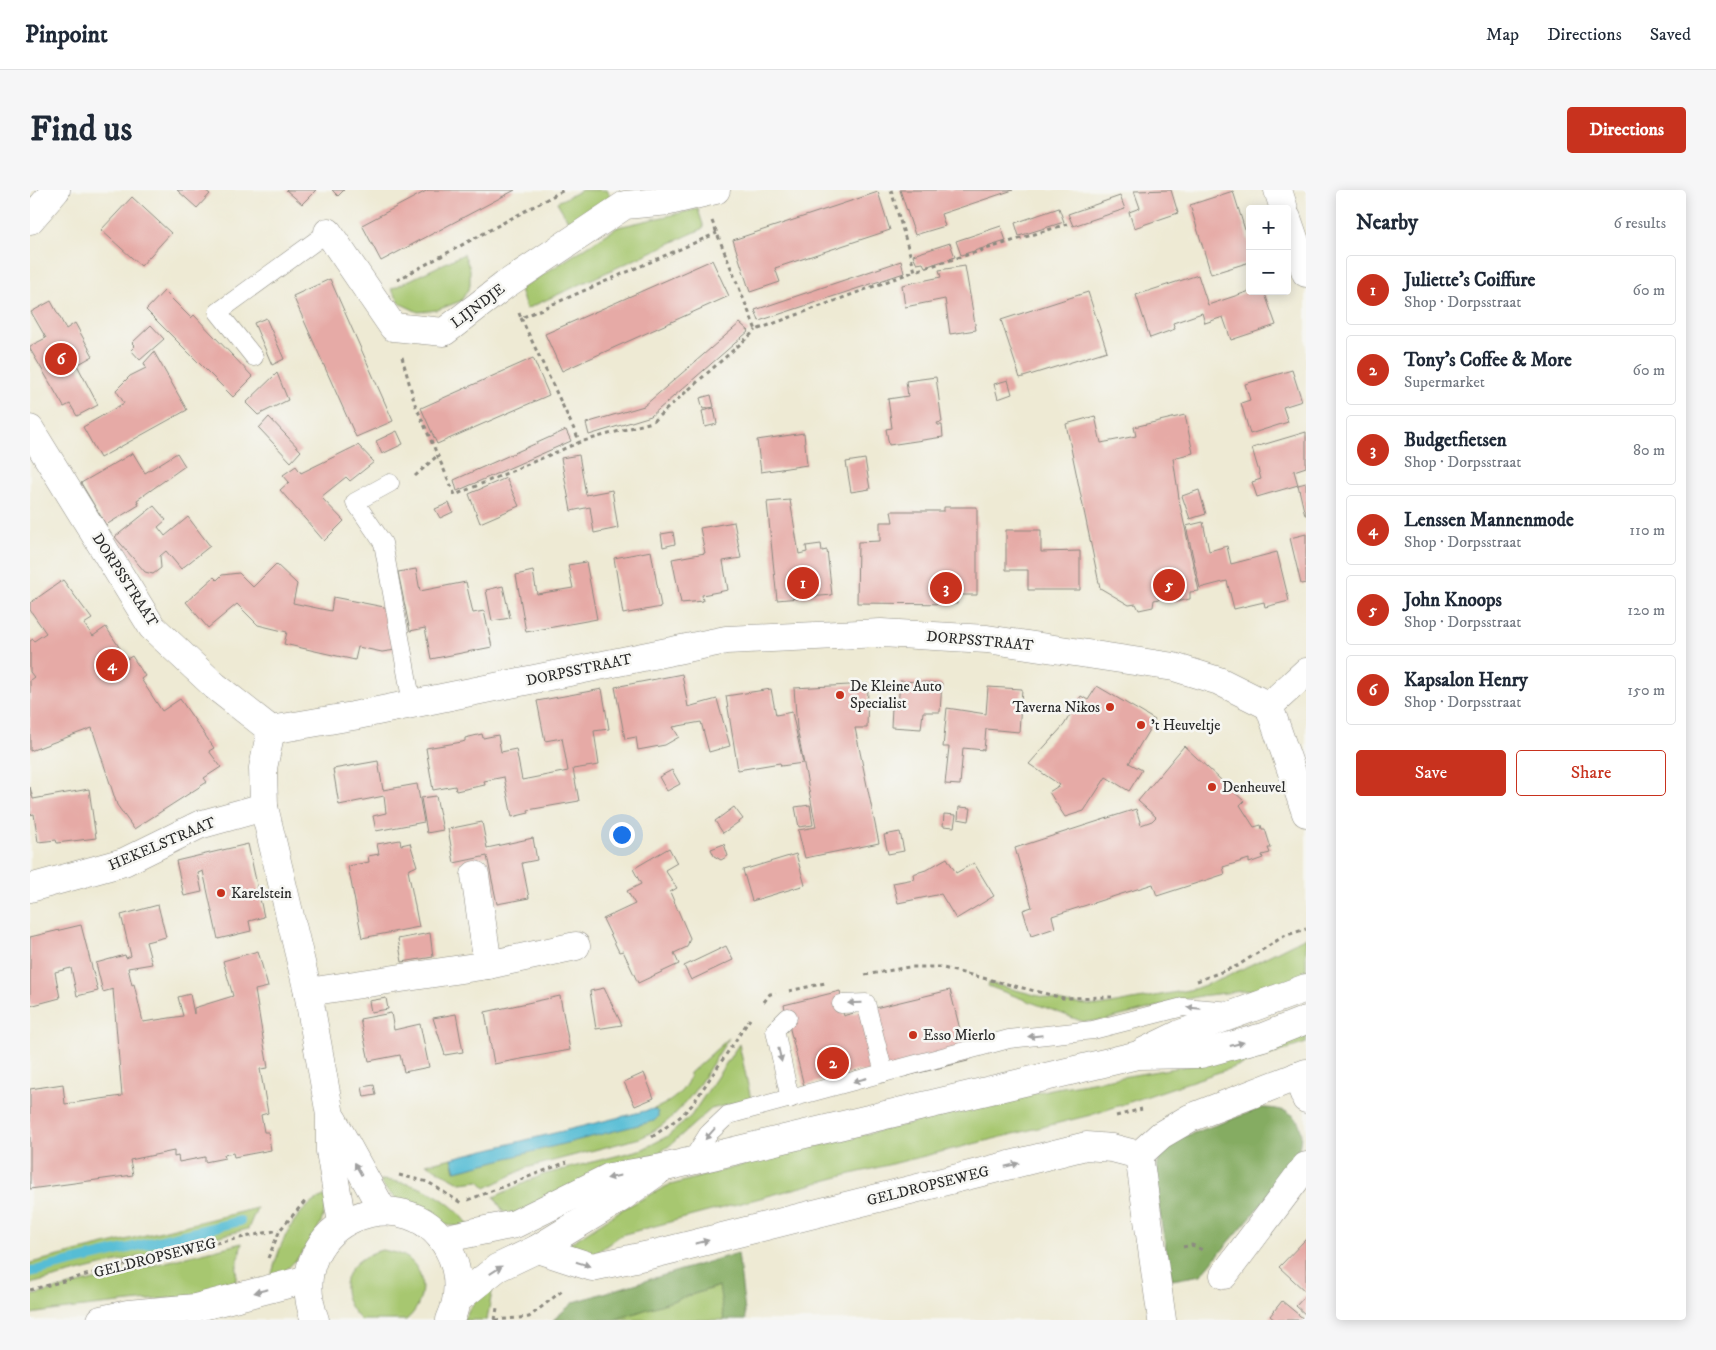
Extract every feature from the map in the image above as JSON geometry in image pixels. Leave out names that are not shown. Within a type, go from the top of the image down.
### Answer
[{"type":"street","points":[[30,220],[56,190]]},
{"type":"street","points":[[1278,190],[1283,205]]},
{"type":"street","name":"LIJNDJE","points":[[393,327],[444,332],[622,198],[670,201],[708,192]]},
{"type":"street","points":[[1291,229],[1306,272]]},
{"type":"street","points":[[328,232],[393,327]]},
{"type":"street","name":"DORPSSTRAAT","points":[[30,429],[152,627],[215,686],[271,730],[412,704],[726,640],[881,634],[987,639],[1174,667],[1220,681],[1269,706]]},
{"type":"street","points":[[1306,672],[1269,706],[1306,813]]},
{"type":"street","points":[[271,730],[263,768],[264,807],[308,992],[330,1115],[330,1150],[342,1223]]},
{"type":"street","name":"HEKELSTRAAT","points":[[30,888],[124,862],[198,824],[264,807]]},
{"type":"street","points":[[475,875],[488,966]]},
{"type":"street","points":[[308,992],[488,966],[576,946]]},
{"type":"street","points":[[1138,1055],[1180,1034],[1306,988]]},
{"type":"street","points":[[442,1239],[515,1224],[610,1177],[662,1168],[1138,1055],[1201,1054],[1263,1037],[1306,1020]]},
{"type":"street","points":[[1162,1320],[1155,1256],[1139,1155],[1161,1135],[1190,1118],[1303,1083]]},
{"type":"street","points":[[330,1115],[383,1211]]},
{"type":"street","name":"GELDROPSEWEG","points":[[537,1249],[592,1267],[654,1254],[1086,1146],[1112,1148],[1139,1155]]},
{"type":"street","points":[[1227,1269],[1306,1166]]},
{"type":"street","points":[[454,1310],[497,1268],[537,1249],[619,1199],[662,1168]]},
{"type":"street","points":[[316,1320],[310,1305],[308,1279],[313,1257],[325,1238],[342,1223],[362,1214],[383,1211],[410,1216],[426,1225],[442,1239],[455,1264],[458,1282],[454,1310]]},
{"type":"street","points":[[101,1320],[128,1314],[195,1308],[308,1279]]},
{"type":"lane","points":[[254,357],[218,312],[328,232]]},
{"type":"lane","points":[[390,483],[355,502],[383,543],[412,704]]},
{"type":"lane","points":[[841,1004],[866,1003],[884,1073]]},
{"type":"lane","points":[[691,1161],[708,1134],[728,1115],[1009,1039],[1093,1030],[1183,1007],[1242,1012]]},
{"type":"lane","points":[[788,1017],[775,1030],[790,1099]]},
{"type":"path","points":[[371,294],[564,190]]},
{"type":"path","points":[[891,190],[915,272]]},
{"type":"path","points":[[708,192],[717,234],[756,330]]},
{"type":"path","points":[[393,327],[415,404],[455,495],[580,442],[652,422],[756,330],[915,272],[1067,224]]},
{"type":"path","points":[[521,318],[717,234]]},
{"type":"path","points":[[505,285],[580,442]]},
{"type":"path","name":"GELDROPSEWEG","points":[[30,1290],[172,1252],[280,1230]]},
{"type":"path","points":[[1155,1256],[1192,1245],[1227,1269]]},
{"type":"green space","points":[[582,190],[607,190],[611,197],[608,208],[573,229],[557,202]]},
{"type":"green space","points":[[698,209],[704,228],[526,309],[520,289],[618,227]]},
{"type":"green space","points":[[464,254],[470,269],[470,286],[461,301],[437,310],[418,312],[401,304],[391,289]]},
{"type":"green space","points":[[1306,937],[1306,977],[1268,988],[1200,996],[1105,1020],[1084,1022],[988,986],[989,983],[1066,1003],[1099,1006],[1194,989],[1224,978]]},
{"type":"green space","points":[[1306,1030],[1306,1043],[1091,1115],[839,1177],[621,1235],[595,1254],[563,1248],[621,1210],[667,1186],[764,1159],[1051,1089],[1193,1065]]},
{"type":"green space","points":[[729,1038],[701,1081],[680,1108],[669,1120],[640,1138],[526,1168],[486,1188],[479,1181],[461,1183],[426,1164],[452,1158],[455,1171],[656,1110],[653,1109],[677,1096],[686,1085],[690,1073]]},
{"type":"green space","points":[[739,1044],[751,1099],[711,1109],[669,1146],[657,1154],[619,1165],[507,1217],[494,1197],[542,1175],[643,1149],[668,1136],[691,1116]]},
{"type":"green space","points":[[1262,1108],[1287,1112],[1295,1117],[1299,1124],[1301,1132],[1300,1142],[1294,1166],[1201,1275],[1172,1280],[1158,1201],[1157,1171],[1160,1155],[1180,1138]]},
{"type":"green space","points":[[380,1180],[407,1184],[431,1192],[452,1206],[470,1226],[446,1225],[426,1217],[390,1194]]},
{"type":"green space","points":[[326,1195],[326,1207],[317,1231],[301,1254],[274,1280],[271,1278],[274,1266],[289,1230],[304,1209]]},
{"type":"green space","points":[[257,1208],[248,1229],[30,1284],[30,1263]]},
{"type":"green space","points":[[242,1243],[237,1265],[235,1291],[30,1314],[30,1296]]},
{"type":"green space","points":[[382,1250],[397,1253],[408,1258],[420,1275],[422,1291],[420,1299],[417,1307],[406,1320],[361,1320],[347,1299],[346,1278],[351,1269],[359,1261]]},
{"type":"green space","points":[[738,1253],[746,1320],[724,1320],[719,1286],[614,1320],[553,1320],[574,1302]]},
{"type":"green space","points":[[720,1286],[724,1320],[614,1320],[618,1317]]},
{"type":"green space","points":[[490,1287],[492,1292],[487,1320],[463,1320],[477,1298]]},
{"type":"water","points":[[653,1109],[658,1112],[658,1117],[654,1121],[456,1171],[452,1158]]},
{"type":"building","points":[[177,190],[205,190],[210,194],[197,208]]},
{"type":"building","points":[[286,190],[316,190],[302,204]]},
{"type":"building","points":[[332,190],[344,190],[338,196]]},
{"type":"building","points":[[428,190],[515,190],[381,261],[362,225]]},
{"type":"building","points":[[900,190],[1013,190],[941,214],[945,226],[915,235]]},
{"type":"building","points":[[1171,190],[1178,213],[1134,228],[1129,212],[1140,208],[1134,191]]},
{"type":"building","points":[[1233,191],[1246,233],[1246,263],[1211,274],[1190,205]]},
{"type":"building","points":[[878,192],[890,230],[775,268],[780,282],[750,292],[733,240]]},
{"type":"building","points":[[1120,196],[1125,209],[1073,226],[1068,214]]},
{"type":"building","points":[[132,197],[171,233],[141,266],[101,230]]},
{"type":"building","points":[[1059,208],[1064,222],[1019,236],[1015,223]]},
{"type":"building","points":[[1001,226],[1006,241],[961,255],[956,241]]},
{"type":"building","points":[[950,243],[955,257],[925,267],[923,263],[917,264],[913,255]]},
{"type":"building","points":[[712,260],[729,296],[562,371],[545,334]]},
{"type":"building","points":[[901,261],[904,273],[759,321],[755,310]]},
{"type":"building","points":[[965,266],[976,330],[950,334],[945,299],[905,307],[902,285],[941,277],[939,270]]},
{"type":"building","points":[[1198,275],[1208,305],[1246,292],[1246,295],[1265,295],[1276,325],[1231,340],[1223,317],[1205,323],[1202,313],[1173,323],[1175,329],[1150,338],[1136,295]]},
{"type":"building","points":[[330,279],[393,421],[356,437],[293,296]]},
{"type":"building","points":[[164,291],[191,318],[194,315],[253,377],[233,397],[146,310]]},
{"type":"building","points":[[1088,292],[1107,351],[1020,378],[1001,320]]},
{"type":"building","points":[[51,301],[66,329],[75,323],[93,356],[77,365],[98,405],[77,416],[70,404],[64,407],[30,349],[30,346],[46,338],[31,312]]},
{"type":"building","points":[[266,318],[284,359],[272,365],[254,323]]},
{"type":"building","points":[[740,323],[749,331],[651,416],[589,435],[586,423],[644,406]]},
{"type":"building","points":[[151,325],[164,339],[140,360],[131,350],[135,346],[132,343]]},
{"type":"building","points":[[154,352],[187,410],[100,458],[83,427],[124,403],[116,390],[130,376],[146,368],[144,363]]},
{"type":"building","points":[[533,358],[549,395],[437,444],[421,408]]},
{"type":"building","points":[[1292,370],[1302,401],[1283,407],[1288,422],[1250,434],[1241,403],[1250,400],[1245,384]]},
{"type":"building","points":[[277,373],[288,400],[258,415],[246,403]]},
{"type":"building","points":[[936,377],[942,422],[937,423],[942,425],[943,437],[889,445],[886,429],[892,428],[888,399],[908,396],[906,381]]},
{"type":"building","points":[[1008,380],[1012,394],[998,399],[994,384]]},
{"type":"building","points":[[711,395],[714,407],[703,409],[700,398]]},
{"type":"building","points":[[714,408],[717,424],[705,427],[702,411]]},
{"type":"building","points":[[1185,415],[1193,453],[1173,458],[1180,505],[1199,591],[1190,592],[1190,599],[1175,602],[1172,596],[1154,600],[1153,607],[1139,610],[1136,604],[1129,605],[1100,588],[1066,424],[1095,416],[1101,443],[1136,436],[1134,427]]},
{"type":"building","points":[[269,417],[301,451],[291,462],[259,428]]},
{"type":"building","points":[[566,430],[571,441],[457,491],[454,480]]},
{"type":"building","points":[[397,431],[403,444],[382,454],[376,441]]},
{"type":"building","points":[[1306,432],[1306,467],[1294,471],[1298,485],[1257,497],[1252,482],[1261,479],[1252,448]]},
{"type":"building","points":[[804,433],[807,465],[761,472],[757,440]]},
{"type":"building","points":[[358,445],[374,462],[350,481],[346,477],[321,497],[344,521],[324,541],[280,490],[289,482],[283,475],[296,466],[301,473]]},
{"type":"building","points":[[133,453],[145,473],[177,453],[185,466],[137,500],[139,505],[106,525],[81,483]]},
{"type":"building","points":[[579,455],[586,495],[612,490],[618,528],[594,533],[590,507],[571,511],[561,458]]},
{"type":"building","points":[[865,459],[870,489],[851,492],[846,462]]},
{"type":"building","points":[[506,478],[519,506],[480,523],[469,494]]},
{"type":"building","points":[[1306,483],[1306,515],[1305,515],[1298,485]]},
{"type":"building","points":[[1199,490],[1206,514],[1190,519],[1182,496]]},
{"type":"building","points":[[790,500],[799,554],[807,552],[806,546],[821,544],[822,551],[827,550],[832,595],[777,600],[767,502]]},
{"type":"building","points":[[449,503],[453,512],[440,518],[435,509]]},
{"type":"building","points":[[154,506],[166,520],[158,527],[165,536],[188,517],[210,546],[181,569],[166,551],[160,556],[161,568],[153,574],[145,572],[115,537]]},
{"type":"building","points":[[944,507],[977,507],[977,595],[957,595],[957,604],[857,603],[858,542],[880,541],[880,522],[893,522],[891,511],[944,511]]},
{"type":"building","points":[[734,522],[741,558],[723,561],[728,590],[702,595],[703,601],[681,603],[672,559],[705,553],[700,528]]},
{"type":"building","points":[[1203,522],[1209,551],[1227,546],[1231,564],[1277,552],[1289,601],[1265,607],[1264,602],[1234,609],[1227,581],[1200,588],[1186,526]]},
{"type":"building","points":[[1006,530],[1041,530],[1041,552],[1080,551],[1080,590],[1028,590],[1028,570],[1006,570]]},
{"type":"building","points":[[673,532],[675,544],[663,547],[661,534]]},
{"type":"building","points":[[1306,534],[1306,583],[1301,584],[1290,538]]},
{"type":"building","points":[[651,551],[661,607],[623,614],[614,558]]},
{"type":"building","points":[[586,562],[597,619],[526,632],[516,575],[533,571],[537,594],[573,588],[568,565]]},
{"type":"building","points":[[276,564],[297,584],[293,603],[331,611],[333,597],[389,608],[396,650],[382,652],[358,647],[355,660],[284,644],[287,632],[258,625],[237,604],[208,628],[186,602],[214,577],[217,580],[222,575],[239,573],[253,587]]},
{"type":"building","points":[[416,569],[420,591],[466,582],[473,613],[484,611],[492,647],[431,659],[425,628],[410,631],[398,572]]},
{"type":"building","points":[[63,580],[92,619],[84,624],[93,636],[106,627],[127,659],[132,656],[145,676],[141,679],[162,711],[180,699],[214,748],[209,751],[221,767],[204,778],[207,782],[134,829],[117,805],[92,728],[30,751],[30,680],[34,677],[30,672],[30,641],[33,639],[34,641],[46,633],[30,610],[30,603]]},
{"type":"building","points":[[503,586],[510,618],[492,621],[486,590]]},
{"type":"building","points":[[682,674],[688,707],[717,699],[730,746],[709,752],[701,722],[673,727],[679,737],[665,745],[638,750],[636,737],[625,739],[615,687]]},
{"type":"building","points":[[900,681],[942,683],[940,712],[923,712],[921,729],[891,727],[892,707],[898,707]]},
{"type":"building","points":[[868,684],[867,728],[855,728],[879,843],[805,858],[798,830],[816,827],[797,728],[794,688]]},
{"type":"building","points":[[1097,686],[1155,720],[1129,763],[1142,770],[1129,791],[1106,777],[1084,811],[1065,817],[1049,792],[1060,785],[1029,764],[1064,725],[1081,696],[1088,700]]},
{"type":"building","points":[[988,687],[1022,689],[1019,732],[986,729],[984,750],[963,748],[960,785],[945,784],[949,747],[943,747],[947,708],[986,714]]},
{"type":"building","points":[[602,689],[609,729],[594,731],[599,765],[573,769],[579,801],[528,810],[529,813],[512,817],[504,777],[484,781],[485,785],[456,791],[455,786],[433,790],[426,748],[462,742],[465,741],[465,738],[482,734],[483,738],[498,735],[501,752],[516,749],[522,780],[568,771],[562,738],[545,741],[537,701]]},
{"type":"building","points":[[771,689],[776,715],[792,712],[803,763],[781,766],[780,763],[738,770],[726,696]]},
{"type":"building","points":[[1184,746],[1244,801],[1240,805],[1254,827],[1261,825],[1262,829],[1265,829],[1271,848],[1268,848],[1270,853],[1262,855],[1263,858],[1249,863],[1249,859],[1223,867],[1225,874],[1157,896],[1153,884],[1052,916],[1055,928],[1031,936],[1023,910],[1032,907],[1015,848],[1136,809],[1141,825],[1152,821],[1156,817],[1138,801]]},
{"type":"building","points":[[378,761],[383,790],[417,784],[424,822],[376,831],[373,816],[386,813],[384,796],[339,805],[333,769]]},
{"type":"building","points":[[672,770],[680,784],[667,791],[659,777]]},
{"type":"building","points":[[30,787],[33,799],[89,789],[96,838],[57,843],[56,840],[38,842],[34,814],[30,815]]},
{"type":"building","points":[[436,796],[443,830],[427,833],[421,798]]},
{"type":"building","points":[[810,805],[813,825],[799,827],[795,807]]},
{"type":"building","points":[[734,807],[743,819],[723,833],[715,821]]},
{"type":"building","points":[[959,807],[971,808],[969,821],[958,819]]},
{"type":"building","points":[[944,814],[956,815],[954,827],[943,826]]},
{"type":"building","points":[[482,822],[487,848],[533,838],[537,860],[522,863],[529,898],[497,904],[487,856],[454,863],[448,829]]},
{"type":"building","points":[[900,832],[904,851],[888,854],[884,835]]},
{"type":"building","points":[[400,840],[401,845],[410,843],[417,866],[408,870],[419,927],[362,938],[348,866],[369,862],[368,856],[379,854],[377,844]]},
{"type":"building","points":[[248,844],[264,917],[249,921],[251,931],[218,939],[203,871],[198,873],[202,892],[184,896],[176,861]]},
{"type":"building","points":[[724,844],[728,856],[721,860],[714,856],[711,849]]},
{"type":"building","points":[[669,848],[677,863],[665,870],[677,888],[670,892],[690,938],[687,947],[674,953],[679,964],[638,983],[623,951],[619,952],[603,919],[635,904],[627,891],[641,884],[633,869]]},
{"type":"building","points":[[796,854],[805,885],[752,901],[743,870]]},
{"type":"building","points":[[947,858],[956,873],[974,863],[994,896],[956,919],[941,894],[898,903],[893,883],[914,879],[913,874],[926,870]]},
{"type":"building","points":[[158,905],[166,937],[146,942],[152,964],[128,968],[143,1022],[183,1016],[178,997],[190,994],[194,1014],[194,1008],[233,996],[223,961],[258,951],[268,987],[255,990],[268,1068],[260,1069],[268,1113],[261,1115],[264,1132],[268,1132],[271,1150],[234,1157],[233,1153],[224,1155],[225,1158],[205,1162],[205,1157],[179,1162],[178,1156],[174,1157],[174,1151],[130,1160],[133,1175],[30,1189],[30,1089],[63,1084],[65,1104],[122,1096],[113,989],[103,992],[96,963],[125,955],[126,958],[131,956],[121,915]]},
{"type":"building","points":[[81,925],[98,991],[77,996],[71,968],[55,972],[60,998],[30,1006],[30,937]]},
{"type":"building","points":[[430,933],[433,957],[402,962],[398,939]]},
{"type":"building","points":[[726,946],[733,960],[691,980],[684,966]]},
{"type":"building","points":[[604,988],[622,1025],[596,1029],[590,991]]},
{"type":"building","points":[[950,990],[968,1061],[898,1078],[856,1071],[804,1086],[784,1005],[840,991],[841,995],[839,996],[844,1016]]},
{"type":"building","points":[[560,996],[570,1050],[494,1064],[485,1012]]},
{"type":"building","points":[[386,998],[388,1009],[371,1012],[369,1001]]},
{"type":"building","points":[[391,1013],[394,1030],[420,1024],[429,1067],[404,1072],[400,1055],[369,1061],[360,1019]]},
{"type":"building","points":[[456,1014],[463,1052],[445,1055],[433,1018]]},
{"type":"building","points":[[644,1073],[654,1098],[635,1106],[624,1082]]},
{"type":"building","points":[[374,1085],[376,1095],[364,1097],[362,1087]]},
{"type":"building","points":[[1306,1239],[1306,1292],[1279,1267]]},
{"type":"building","points":[[1306,1295],[1306,1315],[1296,1306]]},
{"type":"building","points":[[1282,1301],[1305,1320],[1275,1320],[1270,1316]]},
{"type":"waterway","points":[[30,1272],[240,1221]]},
{"type":"place","name":"Kapsalon Henry","points":[[61,359]]},
{"type":"place","name":"Juliette's Coiffure","points":[[803,583]]},
{"type":"place","name":"John Knoops","points":[[1169,585]]},
{"type":"place","name":"Budgetfietsen","points":[[946,588]]},
{"type":"place","name":"Lenssen Mannenmode","points":[[112,665]]},
{"type":"place","name":"De Kleine Auto Specialist","points":[[840,695]]},
{"type":"place","name":"Taverna Nikos","points":[[1110,707]]},
{"type":"place","name":"'t Heuveltje","points":[[1141,725]]},
{"type":"place","name":"Denheuvel","points":[[1212,787]]},
{"type":"place","name":"Karelstein","points":[[221,893]]},
{"type":"place","name":"Esso Mierlo","points":[[913,1035]]},
{"type":"place","name":"Tony's Coffee & More","points":[[833,1063]]}]
